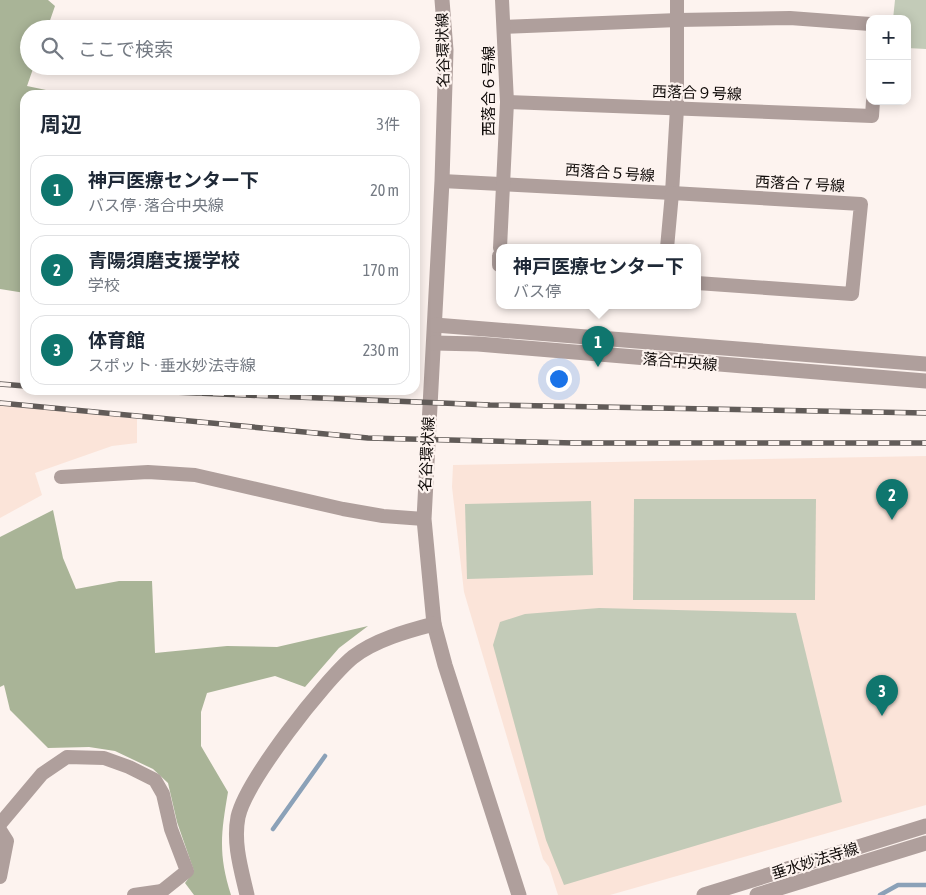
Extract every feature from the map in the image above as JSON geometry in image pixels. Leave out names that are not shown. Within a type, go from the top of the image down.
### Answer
[{"type":"street","name":"名谷環状線","points":[[442,0],[446,50],[442,180],[424,519],[434,624],[445,666],[518,892]]},
{"type":"street","name":"西落合６号線","points":[[502,0],[507,102],[504,182]]},
{"type":"street","name":"西落合５号線","points":[[442,180],[504,182],[672,193],[677,108],[677,0]]},
{"type":"street","points":[[504,27],[678,20],[790,18],[866,24]]},
{"type":"street","name":"西落合９号線","points":[[507,102],[872,116],[873,105]]},
{"type":"street","points":[[500,244],[504,182]]},
{"type":"street","points":[[667,244],[672,193]]},
{"type":"street","name":"西落合７号線","points":[[672,193],[861,204],[852,294],[701,283]]},
{"type":"street","name":"落合中央線","points":[[435,325],[926,364]]},
{"type":"street","name":"落合中央線","points":[[434,343],[487,345],[926,381]]},
{"type":"street","points":[[61,477],[148,472],[195,475],[343,509],[383,516],[424,519]]},
{"type":"street","points":[[248,895],[238,858],[236,829],[244,800],[262,769],[324,687],[353,657],[377,643],[434,624]]},
{"type":"street","points":[[0,824],[42,774],[67,757],[104,758],[130,767],[155,780],[163,794],[171,829],[187,871],[164,893],[134,895]]},
{"type":"street","name":"垂水妙法寺線","points":[[704,895],[926,826]]},
{"type":"street","points":[[0,830],[7,841],[0,877]]},
{"type":"street","name":"垂水妙法寺線","points":[[757,895],[926,843]]},
{"type":"shaded area","points":[[0,402],[137,419],[137,443],[112,446],[35,473],[42,495],[0,518]]},
{"type":"shaded area","points":[[926,456],[926,805],[610,895],[558,895],[549,867],[543,859],[464,592],[452,487],[453,465]]},
{"type":"green space","points":[[0,0],[48,0],[55,6],[50,20],[20,20],[20,75],[31,75],[27,86],[46,90],[20,90],[20,292],[0,289]]},
{"type":"green space","points":[[895,0],[926,0],[926,49],[911,48],[911,15],[893,15]]},
{"type":"green space","points":[[634,499],[816,499],[815,600],[633,600]]},
{"type":"green space","points":[[591,501],[593,575],[467,579],[465,504]]},
{"type":"green space","points":[[53,510],[63,558],[76,589],[119,581],[152,581],[155,653],[227,646],[277,647],[368,626],[339,648],[305,687],[275,676],[207,693],[201,712],[201,746],[228,792],[222,832],[222,855],[231,895],[194,895],[185,883],[194,871],[177,822],[168,783],[153,769],[115,751],[89,747],[48,748],[10,710],[4,685],[0,687],[0,537]]},
{"type":"green space","points":[[599,608],[796,613],[842,802],[564,885],[546,840],[493,645],[500,622],[525,614]]},
{"type":"waterway","points":[[273,829],[325,756]]},
{"type":"waterway","points":[[880,895],[898,885],[926,885]]},
{"type":"railway","points":[[0,384],[20,386]]},
{"type":"railway","points":[[247,395],[490,405],[926,413]]},
{"type":"railway","points":[[0,403],[368,438],[575,443],[926,443]]},
{"type":"place","name":"神戸医療センター下","points":[[598,367]]},
{"type":"place","name":"青陽須磨支援学校","points":[[892,520]]},
{"type":"place","name":"体育館","points":[[882,716]]}]
